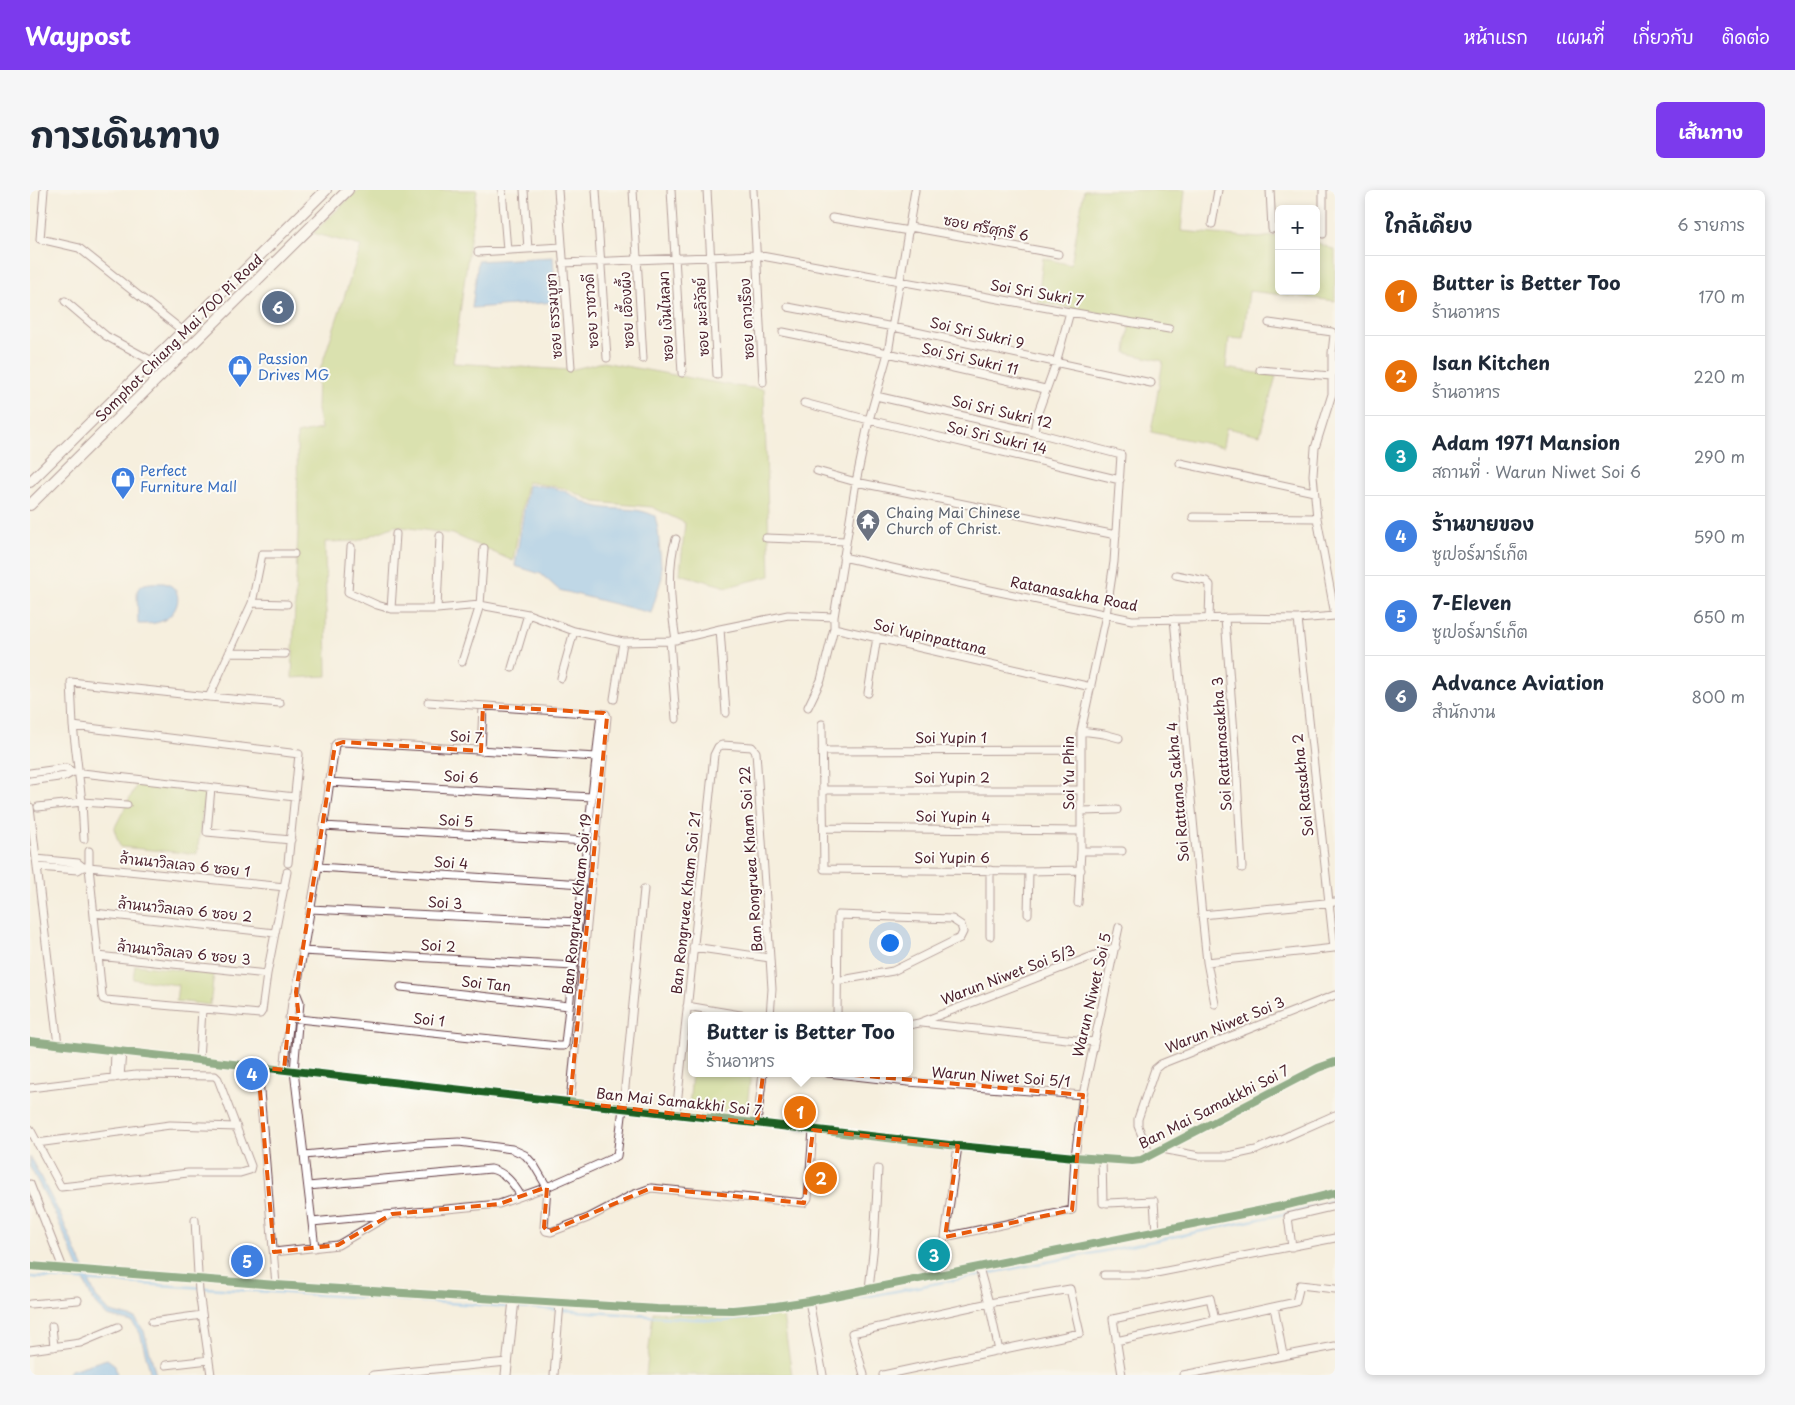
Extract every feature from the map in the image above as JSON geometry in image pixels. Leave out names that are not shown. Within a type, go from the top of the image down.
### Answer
[{"type":"main road","name":"Somphot Chiang Mai 700 Pi Road","points":[[30,482],[326,190]]},
{"type":"main road","name":"Somphot Chiang Mai 700 Pi Road","points":[[30,505],[348,190]]},
{"type":"street","points":[[44,190],[40,239],[79,248],[183,331]]},
{"type":"street","points":[[502,190],[506,250]]},
{"type":"street","points":[[524,190],[528,249]]},
{"type":"street","name":"ซอย ธรรมบูชา","points":[[558,190],[571,367]]},
{"type":"street","name":"ซอย ราชาวดี","points":[[596,190],[607,358]]},
{"type":"street","name":"ซอย เอื้องผึ้ง","points":[[632,190],[643,359]]},
{"type":"street","name":"ซอย เงินไหลมา","points":[[671,190],[682,373]]},
{"type":"street","name":"ซอย มะลิวัลย์","points":[[707,190],[717,375]]},
{"type":"street","name":"ซอย ดาวเรือง","points":[[753,190],[763,382]]},
{"type":"street","points":[[808,707],[821,680],[834,628],[843,557],[856,482],[869,420],[888,353],[915,190]]},
{"type":"street","points":[[1212,224],[1218,190]]},
{"type":"street","points":[[1270,190],[1272,229]]},
{"type":"street","points":[[1323,234],[1324,190]]},
{"type":"street","name":"ซอย ศรีศุกรี 6","points":[[832,218],[1058,254]]},
{"type":"street","points":[[478,252],[562,247]]},
{"type":"street","name":"Soi Sri Sukri 7","points":[[563,263],[756,254],[1169,329]]},
{"type":"street","points":[[65,301],[106,336],[152,361]]},
{"type":"street","name":"Soi Sri Sukri 9","points":[[788,307],[893,327],[1151,382]]},
{"type":"street","points":[[1034,432],[1045,389],[1056,363],[1070,312]]},
{"type":"street","points":[[1269,323],[1332,332],[1334,337],[1331,376],[1332,394],[1315,448],[1313,468],[1316,518],[1335,615]]},
{"type":"street","name":"Soi Sri Sukri 11","points":[[783,332],[888,353],[1045,389]]},
{"type":"street","points":[[1260,370],[1331,376]]},
{"type":"street","name":"Soi Sri Sukri 12","points":[[876,396],[1034,432],[1121,455]]},
{"type":"street","name":"Soi Sri Sukri 14","points":[[804,403],[1120,480]]},
{"type":"street","name":"Soi Yu Phin","points":[[1078,903],[1081,870],[1081,731],[1106,615],[1116,536],[1121,455]]},
{"type":"street","points":[[1180,463],[1314,492]]},
{"type":"street","points":[[817,471],[856,482],[1116,536]]},
{"type":"street","points":[[1194,517],[1316,518]]},
{"type":"street","points":[[391,609],[396,534]]},
{"type":"street","points":[[437,609],[440,536]]},
{"type":"street","points":[[766,538],[846,541]]},
{"type":"street","points":[[676,539],[671,567],[676,719]]},
{"type":"street","points":[[351,547],[348,592],[391,609],[437,609],[480,605],[528,614],[574,631],[623,642],[673,640],[788,615],[834,617]]},
{"type":"street","points":[[462,662],[480,605],[484,548]]},
{"type":"street","points":[[209,698],[252,603],[262,554],[294,554]]},
{"type":"street","name":"Ratanasakha Road","points":[[843,557],[1132,620],[1298,619],[1335,615]]},
{"type":"street","points":[[1176,576],[1206,581],[1210,585],[1209,619]]},
{"type":"street","points":[[252,603],[287,604]]},
{"type":"street","points":[[512,668],[528,614]]},
{"type":"street","name":"Soi Rattana Sakha 4","points":[[1174,619],[1207,962],[1215,1004]]},
{"type":"street","name":"Soi Rattanasakha 3","points":[[1225,619],[1242,868]]},
{"type":"street","name":"Soi Ratsakha 2","points":[[1298,619],[1332,903],[1334,948]]},
{"type":"street","name":"Soi Yupinpattana","points":[[834,628],[1090,688]]},
{"type":"street","points":[[720,629],[726,714]]},
{"type":"street","points":[[561,678],[574,631]]},
{"type":"street","points":[[868,693],[877,638]]},
{"type":"street","points":[[614,699],[623,642]]},
{"type":"street","points":[[229,653],[285,654]]},
{"type":"street","points":[[84,839],[82,802],[75,772],[72,726],[70,684],[74,681],[209,698],[280,703]]},
{"type":"street","points":[[428,702],[600,713],[569,1006]]},
{"type":"street","points":[[481,751],[483,706]]},
{"type":"street","name":"Ban Rongruea Kham Soi 19","points":[[570,1102],[607,718],[606,714],[600,713]]},
{"type":"street","points":[[822,724],[824,828]]},
{"type":"street","points":[[72,726],[299,754],[288,863]]},
{"type":"street","points":[[1081,731],[1119,738]]},
{"type":"street","name":"Soi 7","points":[[328,782],[335,745],[343,742],[596,757]]},
{"type":"street","name":"Ban Rongruea Kham Soi 22","points":[[714,755],[718,746],[722,744],[749,746],[755,748],[756,752],[772,989],[770,1012]]},
{"type":"street","name":"Soi Yupin 1","points":[[822,751],[1080,750]]},
{"type":"street","name":"Ban Rongruea Kham Soi 21","points":[[676,1114],[714,755]]},
{"type":"street","points":[[30,772],[66,768],[75,772],[295,797]]},
{"type":"street","points":[[30,781],[66,776],[75,772]]},
{"type":"street","points":[[284,1070],[289,1018],[296,992],[318,867],[328,782]]},
{"type":"street","name":"Soi 6","points":[[328,782],[592,797]]},
{"type":"street","points":[[211,788],[207,832],[291,840]]},
{"type":"street","name":"Soi Yupin 2","points":[[823,790],[1081,790]]},
{"type":"street","points":[[58,1045],[37,863],[34,807],[82,802],[127,805]]},
{"type":"street","points":[[1081,811],[1117,810]]},
{"type":"street","name":"Soi 5","points":[[323,826],[587,841]]},
{"type":"street","name":"Soi Yupin 4","points":[[824,828],[1081,831]]},
{"type":"street","name":"Soi Yupin 6","points":[[824,828],[824,870],[990,870],[1029,872],[1081,870]]},
{"type":"street","points":[[89,851],[86,867],[94,912],[102,995],[103,999],[106,1000],[260,1014],[287,872]]},
{"type":"street","points":[[1081,851],[1122,851]]},
{"type":"street","name":"ล้านนาวิลเลจ 6 ซอย 1","points":[[37,863],[78,870],[86,867],[285,887]]},
{"type":"street","name":"Soi 4","points":[[318,867],[583,884]]},
{"type":"street","points":[[990,870],[990,936]]},
{"type":"street","points":[[1028,914],[1029,872]]},
{"type":"street","points":[[312,1222],[499,1204],[547,1187],[617,1156],[644,889]]},
{"type":"street","points":[[1202,915],[1332,903]]},
{"type":"street","name":"Soi 3","points":[[310,909],[578,922]]},
{"type":"street","name":"ล้านนาวิลเลจ 6 ซอย 2","points":[[94,912],[275,933]]},
{"type":"street","points":[[836,981],[893,970],[960,938],[963,932],[960,923],[952,920],[838,915],[836,981],[837,1012]]},
{"type":"street","name":"Warun Niwet Soi 5","points":[[958,1146],[945,1237],[1072,1210],[1075,1157],[1083,1095],[1120,927]]},
{"type":"street","points":[[693,947],[770,958]]},
{"type":"street","name":"Warun Niwet Soi 5/3","points":[[913,1024],[1116,947]]},
{"type":"street","points":[[1207,962],[1334,948]]},
{"type":"street","name":"Soi 2","points":[[302,951],[574,966]]},
{"type":"street","name":"ล้านนาวิลเลจ 6 ซอย 3","points":[[98,956],[267,974]]},
{"type":"street","name":"Soi Tan","points":[[401,987],[569,1006]]},
{"type":"street","points":[[296,992],[300,1002],[294,1071],[315,1248]]},
{"type":"street","name":"Warun Niwet Soi 3","points":[[1150,1155],[1138,1126],[1138,1119],[1155,1069],[1161,1064],[1335,995]]},
{"type":"street","name":"Soi 1","points":[[289,1018],[564,1046],[569,1006]]},
{"type":"street","points":[[687,1006],[722,1012]]},
{"type":"street","points":[[199,1060],[202,1009]]},
{"type":"street","points":[[919,1023],[1094,1042]]},
{"type":"street","name":"Ban Mai Samakkhi Soi 7","points":[[30,1042],[958,1146],[1132,1161],[1141,1160],[1318,1068],[1335,1062]]},
{"type":"street","points":[[117,1077],[119,1052]]},
{"type":"street","points":[[258,1067],[276,1285]]},
{"type":"street","points":[[30,1088],[136,1075],[215,1076],[218,1079],[251,1166],[250,1170],[246,1173],[188,1172],[60,1187],[30,1128]]},
{"type":"street","points":[[757,1123],[763,1077]]},
{"type":"street","name":"Warun Niwet Soi 5/1","points":[[869,1077],[908,1082],[1083,1095]]},
{"type":"street","points":[[1162,1149],[1199,1156],[1229,1156],[1256,1150],[1335,1115]]},
{"type":"street","points":[[37,1143],[170,1125],[237,1127]]},
{"type":"street","points":[[304,1155],[459,1142],[512,1149],[525,1155],[538,1170],[547,1187],[544,1226],[548,1232],[588,1218],[632,1195],[651,1188],[806,1202],[813,1130]]},
{"type":"street","points":[[1102,1159],[1105,1203],[1154,1200],[1156,1232]]},
{"type":"street","points":[[308,1186],[491,1168],[505,1174],[521,1196]]},
{"type":"street","points":[[869,1289],[874,1244],[878,1169]]},
{"type":"street","points":[[30,1184],[63,1268]]},
{"type":"street","points":[[30,1266],[199,1278],[513,1306],[733,1310],[810,1304],[869,1289],[1287,1205],[1335,1192]]},
{"type":"street","points":[[1292,1247],[1288,1217],[1335,1206]]},
{"type":"street","points":[[274,1252],[338,1245],[392,1214]]},
{"type":"street","points":[[195,1220],[199,1292],[211,1375]]},
{"type":"street","points":[[1104,1275],[1146,1275],[1335,1238]]},
{"type":"street","points":[[979,1268],[990,1303],[1000,1351]]},
{"type":"street","points":[[1116,1341],[1296,1302],[1300,1286],[1335,1289]]},
{"type":"street","points":[[864,1375],[852,1333],[990,1303],[1070,1289],[1080,1333],[883,1375]]},
{"type":"street","points":[[1122,1375],[1113,1319],[1210,1298],[1215,1320]]},
{"type":"street","points":[[30,1304],[78,1300]]},
{"type":"street","points":[[810,1304],[824,1375]]},
{"type":"street","points":[[506,1375],[513,1306]]},
{"type":"street","points":[[554,1375],[559,1307]]},
{"type":"street","points":[[1274,1307],[1283,1354]]},
{"type":"street","points":[[152,1322],[202,1315]]},
{"type":"street","points":[[52,1326],[54,1347]]},
{"type":"street","points":[[30,1350],[80,1343],[118,1327]]},
{"type":"street","points":[[1183,1375],[1283,1354],[1335,1346]]},
{"type":"street","points":[[166,1365],[209,1360]]},
{"type":"street","points":[[373,1375],[507,1362]]},
{"type":"street","points":[[931,1365],[933,1375]]},
{"type":"highlighted area","points":[[483,706],[604,713],[607,717],[570,1102],[757,1123],[764,1067],[1083,1095],[1072,1210],[945,1237],[958,1146],[813,1130],[804,1203],[651,1188],[548,1232],[544,1227],[547,1187],[499,1204],[392,1214],[338,1245],[274,1252],[258,1067],[284,1070],[289,1018],[299,1019],[296,992],[335,745],[343,742],[481,751]]},
{"type":"green space","points":[[358,190],[477,190],[453,363],[570,370],[603,362],[734,386],[764,389],[770,576],[727,587],[680,574],[685,523],[652,507],[595,502],[564,488],[527,482],[513,561],[453,534],[395,526],[357,541],[325,542],[327,676],[292,678],[298,530],[297,434],[321,429],[317,410],[318,376],[361,246],[313,233]]},
{"type":"green space","points":[[1084,190],[1185,190],[1181,231],[1259,238],[1275,236],[1275,294],[1249,291],[1243,339],[1229,338],[1226,368],[1276,376],[1260,435],[1226,428],[1223,447],[1151,432],[1163,361],[1126,353],[1130,319],[1038,302],[1043,258],[1071,265]]},
{"type":"green space","points":[[1320,244],[1335,250],[1335,301],[1283,295],[1320,295]]},
{"type":"green space","points":[[137,784],[205,792],[197,854],[120,847],[114,829]]},
{"type":"green space","points":[[135,965],[214,974],[210,1005],[176,1001],[178,985],[133,979]]},
{"type":"green space","points":[[692,1077],[751,1077],[746,1114],[689,1108]]},
{"type":"green space","points":[[782,1309],[792,1375],[646,1375],[653,1312],[713,1315],[747,1314]]},
{"type":"water","points":[[553,257],[556,302],[472,308],[478,261]]},
{"type":"water","points":[[528,485],[561,490],[598,507],[640,511],[655,516],[662,577],[651,613],[559,590],[541,574],[515,566]]},
{"type":"water","points":[[148,583],[164,583],[171,586],[178,595],[178,601],[173,613],[168,618],[159,622],[138,624],[137,591],[141,586]]},
{"type":"water","points":[[30,1157],[60,1214],[96,1297],[110,1312],[135,1318],[144,1331],[156,1375],[151,1375],[140,1333],[132,1322],[107,1316],[92,1299],[56,1216],[30,1167]]},
{"type":"water","points":[[107,1359],[115,1365],[117,1375],[67,1375],[71,1370]]},
{"type":"waterway","points":[[517,1307],[723,1321],[761,1317],[1115,1249],[1303,1210],[1335,1200]]},
{"type":"waterway","points":[[30,1277],[511,1307]]},
{"type":"cycle path","points":[[30,1041],[958,1146],[1132,1161],[1141,1160],[1318,1068],[1335,1062]]},
{"type":"cycle path","points":[[30,1266],[276,1285],[657,1309],[733,1310],[809,1301],[1287,1205],[1335,1193]]},
{"type":"place","name":"Advance Aviation","points":[[278,307]]},
{"type":"place","name":"Passion Drives MG","points":[[240,388]]},
{"type":"place","name":"Perfect Furniture Mall","points":[[123,500]]},
{"type":"place","name":"Chaing Mai Chinese Church of Christ.","points":[[868,542]]},
{"type":"place","name":"ร้านขายของ","points":[[252,1074]]},
{"type":"place","name":"Butter is Better Too","points":[[800,1112]]},
{"type":"place","name":"Isan Kitchen","points":[[821,1178]]},
{"type":"place","name":"Adam 1971 Mansion","points":[[934,1255]]},
{"type":"place","name":"7-Eleven","points":[[247,1261]]}]
